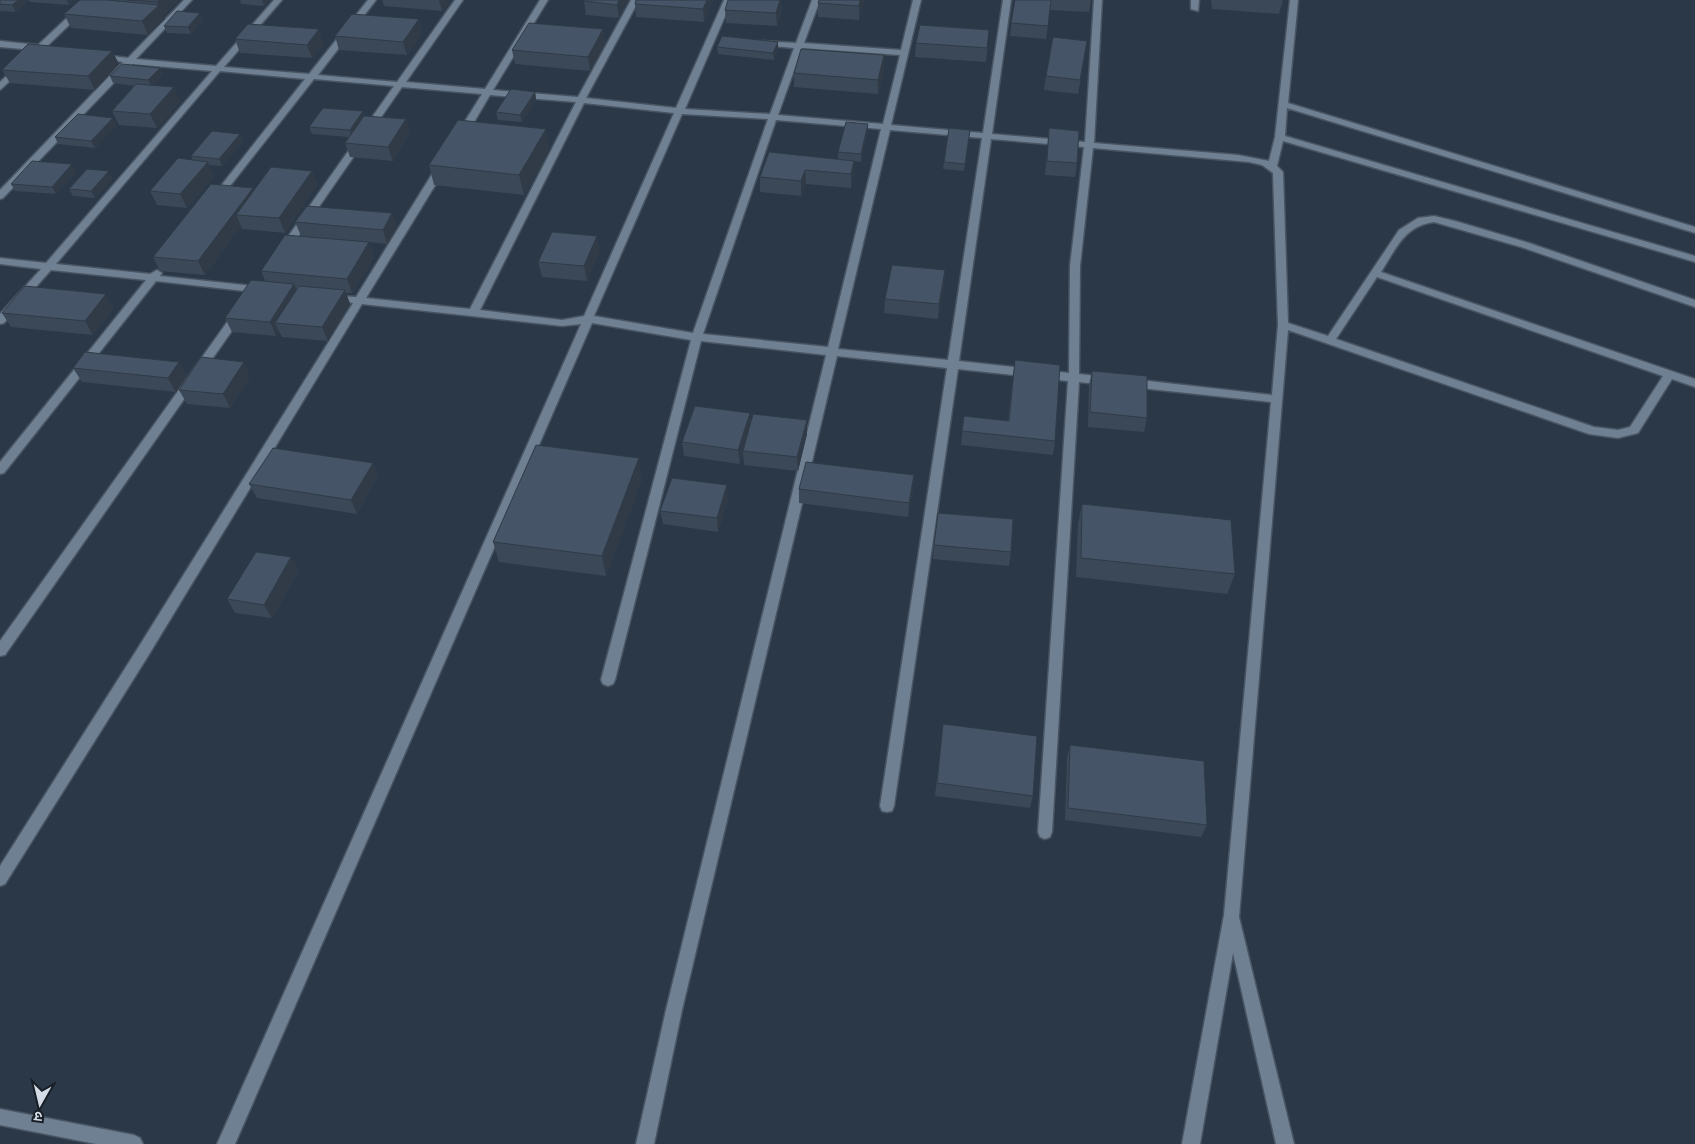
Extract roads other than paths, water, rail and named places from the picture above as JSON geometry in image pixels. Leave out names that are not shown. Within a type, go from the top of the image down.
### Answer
[{"type":"street","points":[[0,87],[92,0]]},
{"type":"street","points":[[0,196],[188,0]]},
{"type":"street","points":[[0,321],[49,267],[217,68],[278,0]]},
{"type":"street","points":[[208,208],[372,0]]},
{"type":"street","points":[[280,256],[459,0]]},
{"type":"street","points":[[457,142],[544,0]]},
{"type":"street","points":[[473,313],[581,100],[635,0]]},
{"type":"street","points":[[226,1144],[679,111],[717,39],[728,0]]},
{"type":"street","points":[[608,680],[696,337],[816,0]]},
{"type":"street","points":[[645,1144],[674,1010],[917,0]]},
{"type":"street","points":[[888,806],[1007,0]]},
{"type":"street","points":[[1045,832],[1074,377],[1075,266],[1089,145],[1098,0]]},
{"type":"street","points":[[1272,166],[1280,137],[1294,0]]},
{"type":"street","points":[[751,42],[904,53]]},
{"type":"street","points":[[0,44],[59,50]]},
{"type":"street","points":[[86,54],[130,61],[581,100],[679,111],[773,117],[1238,158],[1272,166],[1278,172],[1283,325],[1277,399],[1232,915],[1191,1144]]},
{"type":"street","points":[[1283,104],[1695,230]]},
{"type":"street","points":[[1280,137],[1695,259]]},
{"type":"street","points":[[0,878],[143,652],[447,159]]},
{"type":"street","points":[[1330,341],[1402,232],[1418,221],[1434,219],[1525,244],[1695,304]]},
{"type":"street","points":[[0,261],[153,278],[254,293],[275,291]]},
{"type":"street","points":[[0,470],[166,262]]},
{"type":"street","points":[[1375,272],[1695,383]]},
{"type":"street","points":[[0,651],[254,293]]},
{"type":"street","points":[[322,296],[562,323],[589,319],[696,337],[1277,399]]},
{"type":"street","points":[[1283,325],[1593,431],[1618,434],[1634,430],[1670,374]]},
{"type":"street","points":[[1232,915],[1286,1144]]},
{"type":"street","points":[[0,1117],[93,1139],[134,1144]]}]
